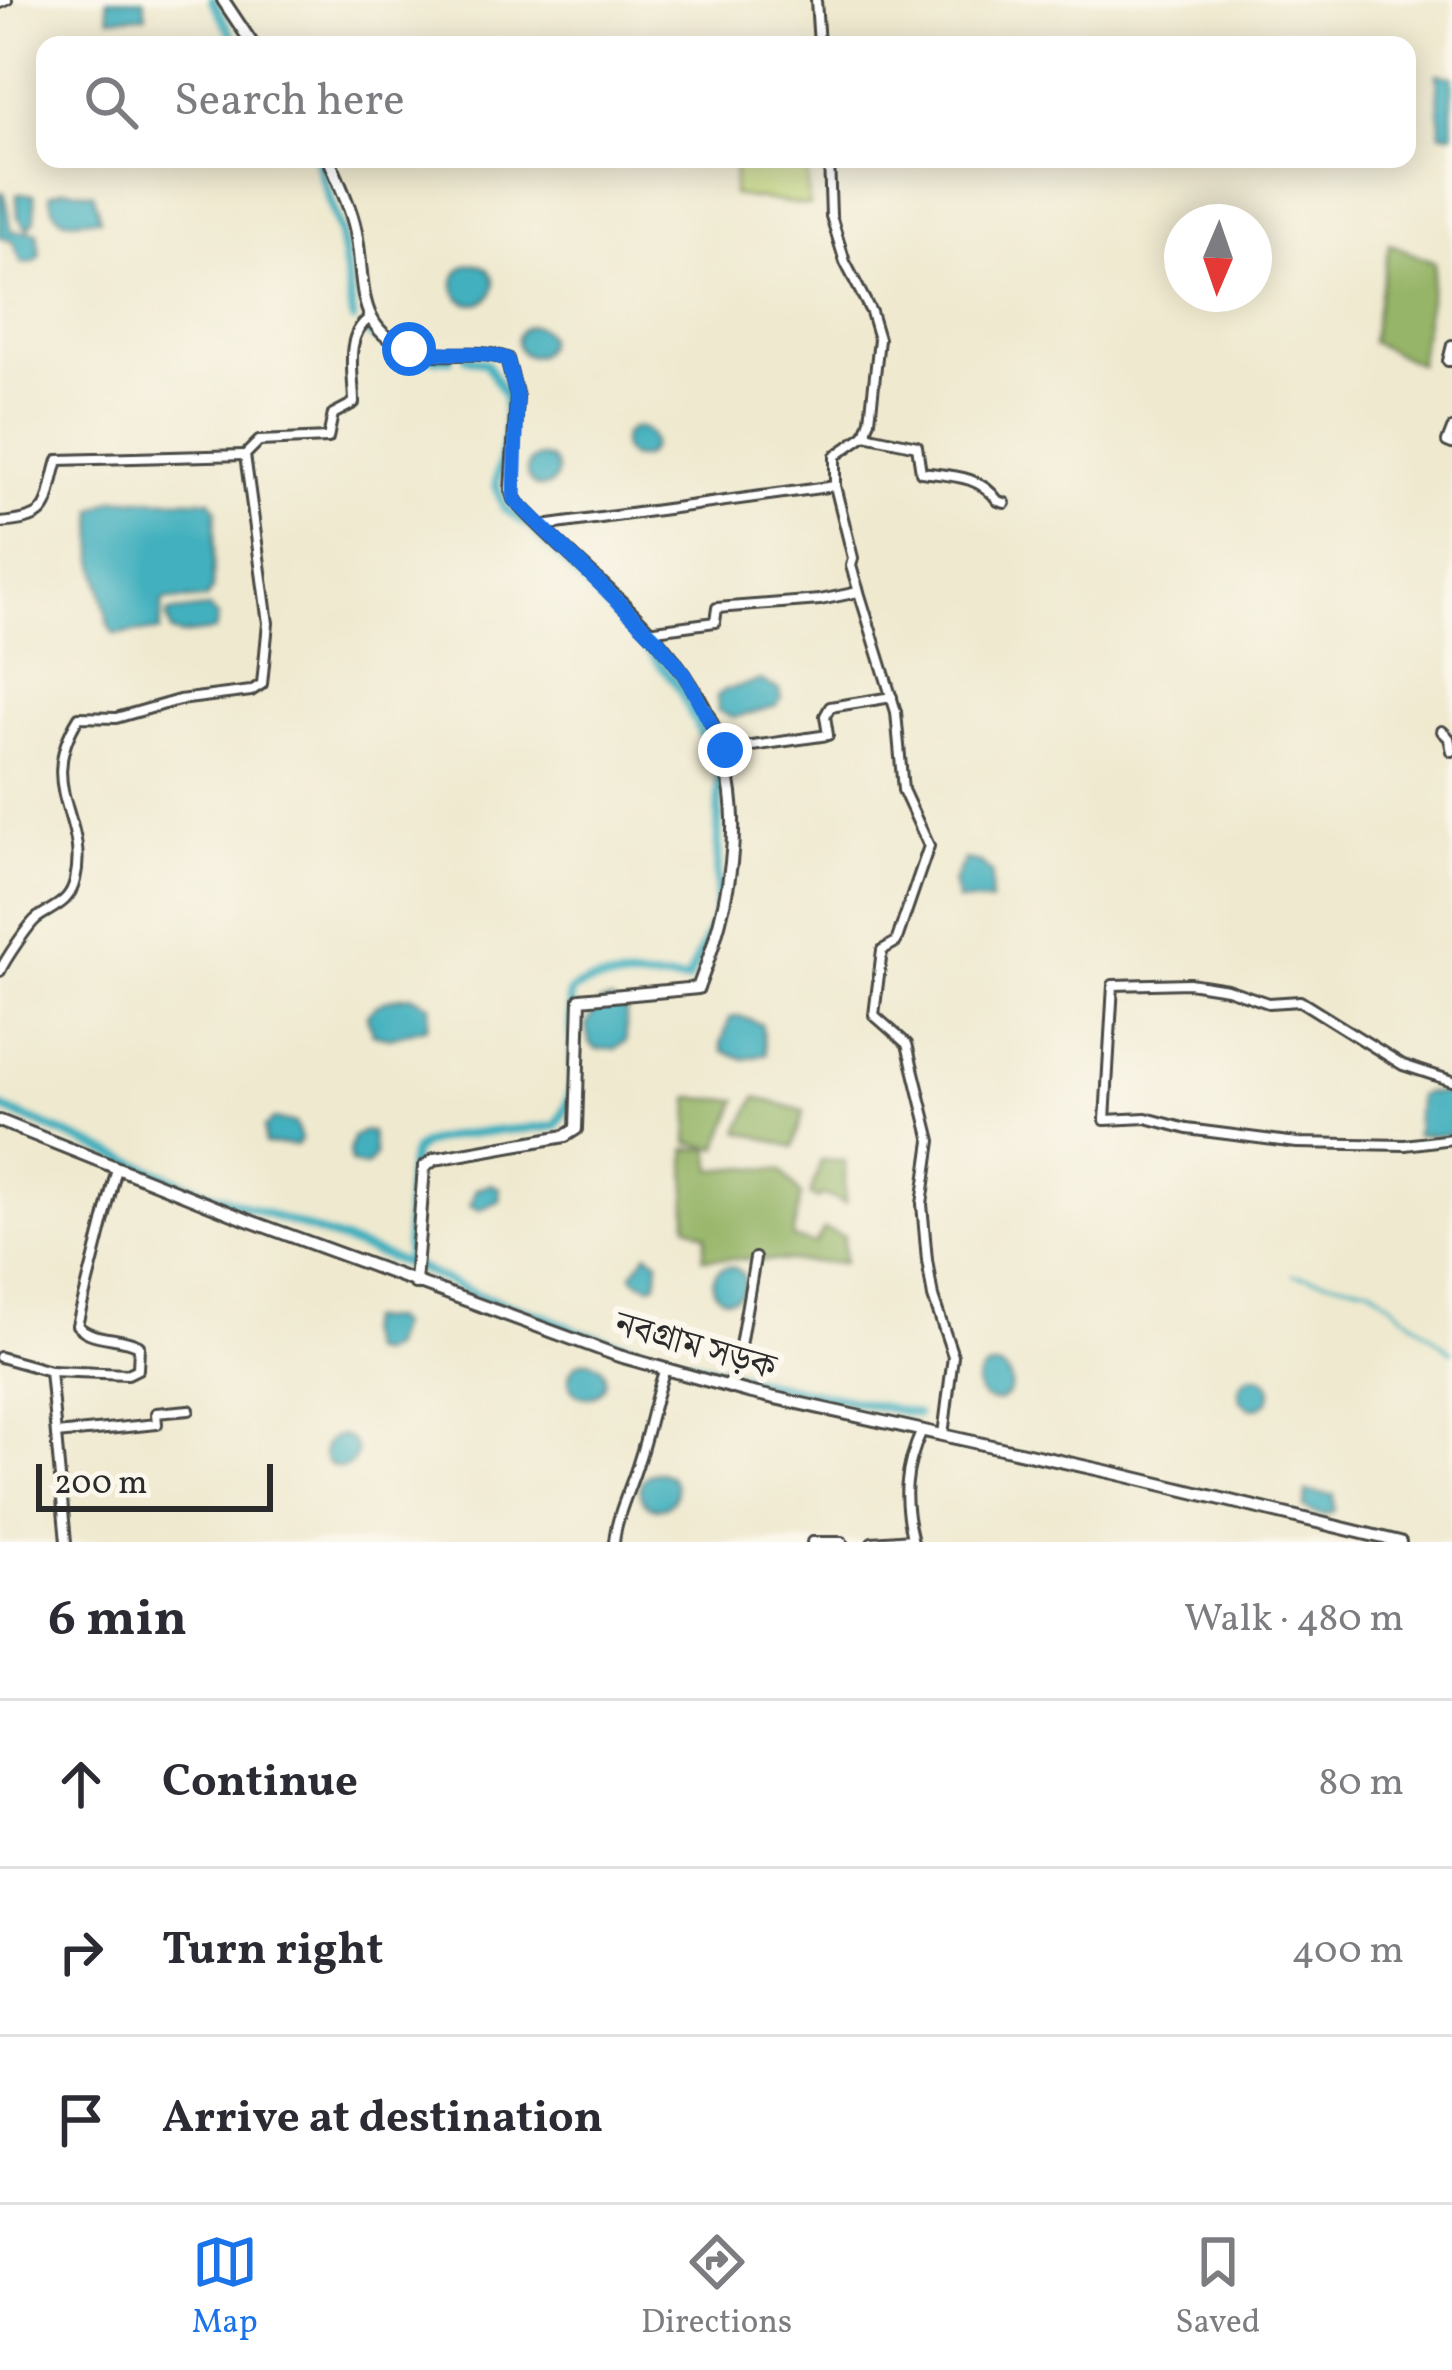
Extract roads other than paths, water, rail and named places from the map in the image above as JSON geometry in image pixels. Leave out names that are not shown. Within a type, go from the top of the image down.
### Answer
[{"type":"street","points":[[224,0],[247,36]]},
{"type":"street","points":[[816,0],[819,36]]},
{"type":"street","points":[[331,168],[357,234],[362,294],[370,318],[409,349],[475,351],[507,359],[517,397],[514,499],[648,631],[685,675],[725,750],[732,788],[730,878],[717,940],[698,988],[580,999],[575,1129],[565,1136],[435,1159],[424,1167],[415,1280]]},
{"type":"street","points":[[830,168],[831,216],[845,262],[879,329],[874,402],[865,435],[834,458],[835,486],[858,592],[892,697],[903,790],[929,847],[896,942],[882,950],[874,1015],[907,1044],[931,1142],[922,1204],[927,1260],[933,1297],[953,1356],[943,1435]]},
{"type":"street","points":[[0,523],[36,520],[47,510],[58,460],[245,455],[259,441],[328,438],[335,412],[353,404],[354,337],[370,318]]},
{"type":"street","points":[[1452,345],[1448,361],[1452,362]]},
{"type":"street","points":[[1452,429],[1447,442],[1452,443]]},
{"type":"street","points":[[865,435],[917,446],[921,472],[972,479],[987,485],[1005,503]]},
{"type":"street","points":[[0,971],[34,919],[60,906],[75,880],[78,850],[59,778],[79,717],[116,718],[179,700],[251,691],[262,684],[268,623],[245,455]]},
{"type":"street","points":[[542,526],[835,486]]},
{"type":"street","points":[[648,631],[714,622],[717,608],[820,600],[858,592]]},
{"type":"street","points":[[725,750],[828,735],[824,716],[830,707],[892,697]]},
{"type":"street","points":[[1442,731],[1452,751]]},
{"type":"street","points":[[1452,1081],[1403,1065],[1300,1001],[1268,1003],[1189,983],[1113,985],[1105,1120],[1146,1118],[1187,1130],[1297,1143],[1405,1145],[1452,1139]]},
{"type":"street","name":"নবগ্রাম সড়ক","points":[[0,1121],[415,1280],[665,1369],[1400,1542]]},
{"type":"street","points":[[0,1357],[50,1371],[128,1374],[138,1369],[140,1346],[86,1333],[77,1325],[117,1168]]},
{"type":"street","points":[[729,1383],[736,1370],[755,1258]]},
{"type":"street","points":[[614,1542],[616,1520],[665,1369]]},
{"type":"street","points":[[50,1371],[66,1542]]},
{"type":"street","points":[[56,1434],[157,1424],[156,1413],[189,1410]]},
{"type":"street","points":[[872,1542],[913,1541],[906,1516],[906,1465],[922,1430]]},
{"type":"street","points":[[812,1542],[842,1542]]},
{"type":"water","points":[[107,0],[144,0],[146,16],[109,18]]},
{"type":"water","points":[[1437,74],[1452,76],[1452,134],[1440,133]]},
{"type":"water","points":[[63,189],[93,193],[100,219],[75,220],[56,214],[50,195]]},
{"type":"water","points":[[0,192],[11,231],[37,232],[40,256],[34,262],[22,263],[12,241],[0,237]]},
{"type":"water","points":[[17,195],[34,195],[35,220],[28,229],[18,217]]},
{"type":"water","points":[[474,264],[488,270],[494,284],[488,298],[474,304],[460,298],[454,284],[460,270]]},
{"type":"water","points":[[532,326],[543,330],[547,341],[543,352],[532,356],[521,352],[517,341],[521,330]]},
{"type":"water","points":[[637,428],[648,432],[652,443],[648,454],[637,458],[626,454],[622,443],[626,432]]},
{"type":"water","points":[[542,457],[553,461],[557,472],[553,483],[542,487],[531,483],[527,472],[531,461]]},
{"type":"water","points":[[115,499],[210,500],[216,509],[212,590],[205,599],[163,600],[160,631],[114,634],[109,627],[95,560],[94,510]]},
{"type":"water","points":[[209,608],[218,617],[215,631],[171,632],[170,612]]},
{"type":"water","points":[[761,680],[779,690],[781,699],[776,706],[734,718],[718,711],[717,696],[725,690]]},
{"type":"water","points":[[965,860],[981,863],[992,874],[990,902],[958,901],[953,882]]},
{"type":"water","points":[[413,996],[430,1005],[427,1027],[390,1038],[372,1034],[367,1015],[376,1005]]},
{"type":"water","points":[[611,1000],[626,1011],[626,1041],[615,1049],[596,1049],[589,1042],[586,1026],[600,1002]]},
{"type":"water","points":[[739,1016],[761,1024],[766,1054],[745,1059],[723,1051],[730,1018]]},
{"type":"water","points":[[1446,1093],[1452,1098],[1452,1135],[1416,1135],[1418,1096]]},
{"type":"water","points":[[274,1119],[295,1123],[301,1139],[297,1145],[265,1144],[264,1128]]},
{"type":"water","points":[[371,1132],[375,1155],[366,1167],[351,1163],[349,1152],[353,1137]]},
{"type":"water","points":[[491,1184],[499,1188],[500,1200],[480,1210],[470,1206],[476,1189]]},
{"type":"water","points":[[647,1253],[658,1261],[657,1282],[651,1286],[632,1274]]},
{"type":"water","points":[[729,1267],[740,1272],[745,1283],[740,1294],[729,1299],[718,1294],[713,1283],[718,1272]]},
{"type":"water","points":[[391,1319],[398,1325],[390,1349],[378,1354],[368,1351],[363,1331],[367,1320]]},
{"type":"water","points":[[587,1361],[600,1366],[605,1379],[600,1392],[587,1397],[574,1392],[569,1379],[574,1366]]},
{"type":"water","points":[[994,1367],[1006,1372],[1011,1384],[1006,1396],[994,1401],[982,1396],[977,1384],[982,1372]]},
{"type":"water","points":[[1255,1376],[1266,1381],[1271,1392],[1266,1403],[1255,1408],[1244,1403],[1239,1392],[1244,1381]]},
{"type":"water","points":[[340,1436],[351,1441],[356,1452],[351,1463],[340,1468],[329,1463],[324,1452],[329,1441]]},
{"type":"water","points":[[658,1472],[671,1477],[676,1490],[671,1503],[658,1508],[645,1503],[640,1490],[645,1477]]},
{"type":"water","points":[[1306,1492],[1334,1495],[1334,1510],[1323,1514],[1307,1509]]},
{"type":"waterway","points":[[212,0],[232,36]]},
{"type":"waterway","points":[[320,168],[340,232],[353,319]]},
{"type":"waterway","points":[[363,330],[412,357],[450,359]]},
{"type":"waterway","points":[[408,1266],[408,1188],[415,1151],[458,1135],[555,1126],[564,1112],[572,1079],[570,993],[579,986],[607,980],[688,980],[717,914],[719,769],[677,685],[649,651],[530,527],[504,508],[496,484],[506,433],[505,396],[486,363],[466,358]]},
{"type":"waterway","points":[[0,1107],[195,1188],[416,1267],[579,1332],[766,1383],[917,1414]]},
{"type":"waterway","points":[[1293,1275],[1370,1287],[1452,1352]]}]
